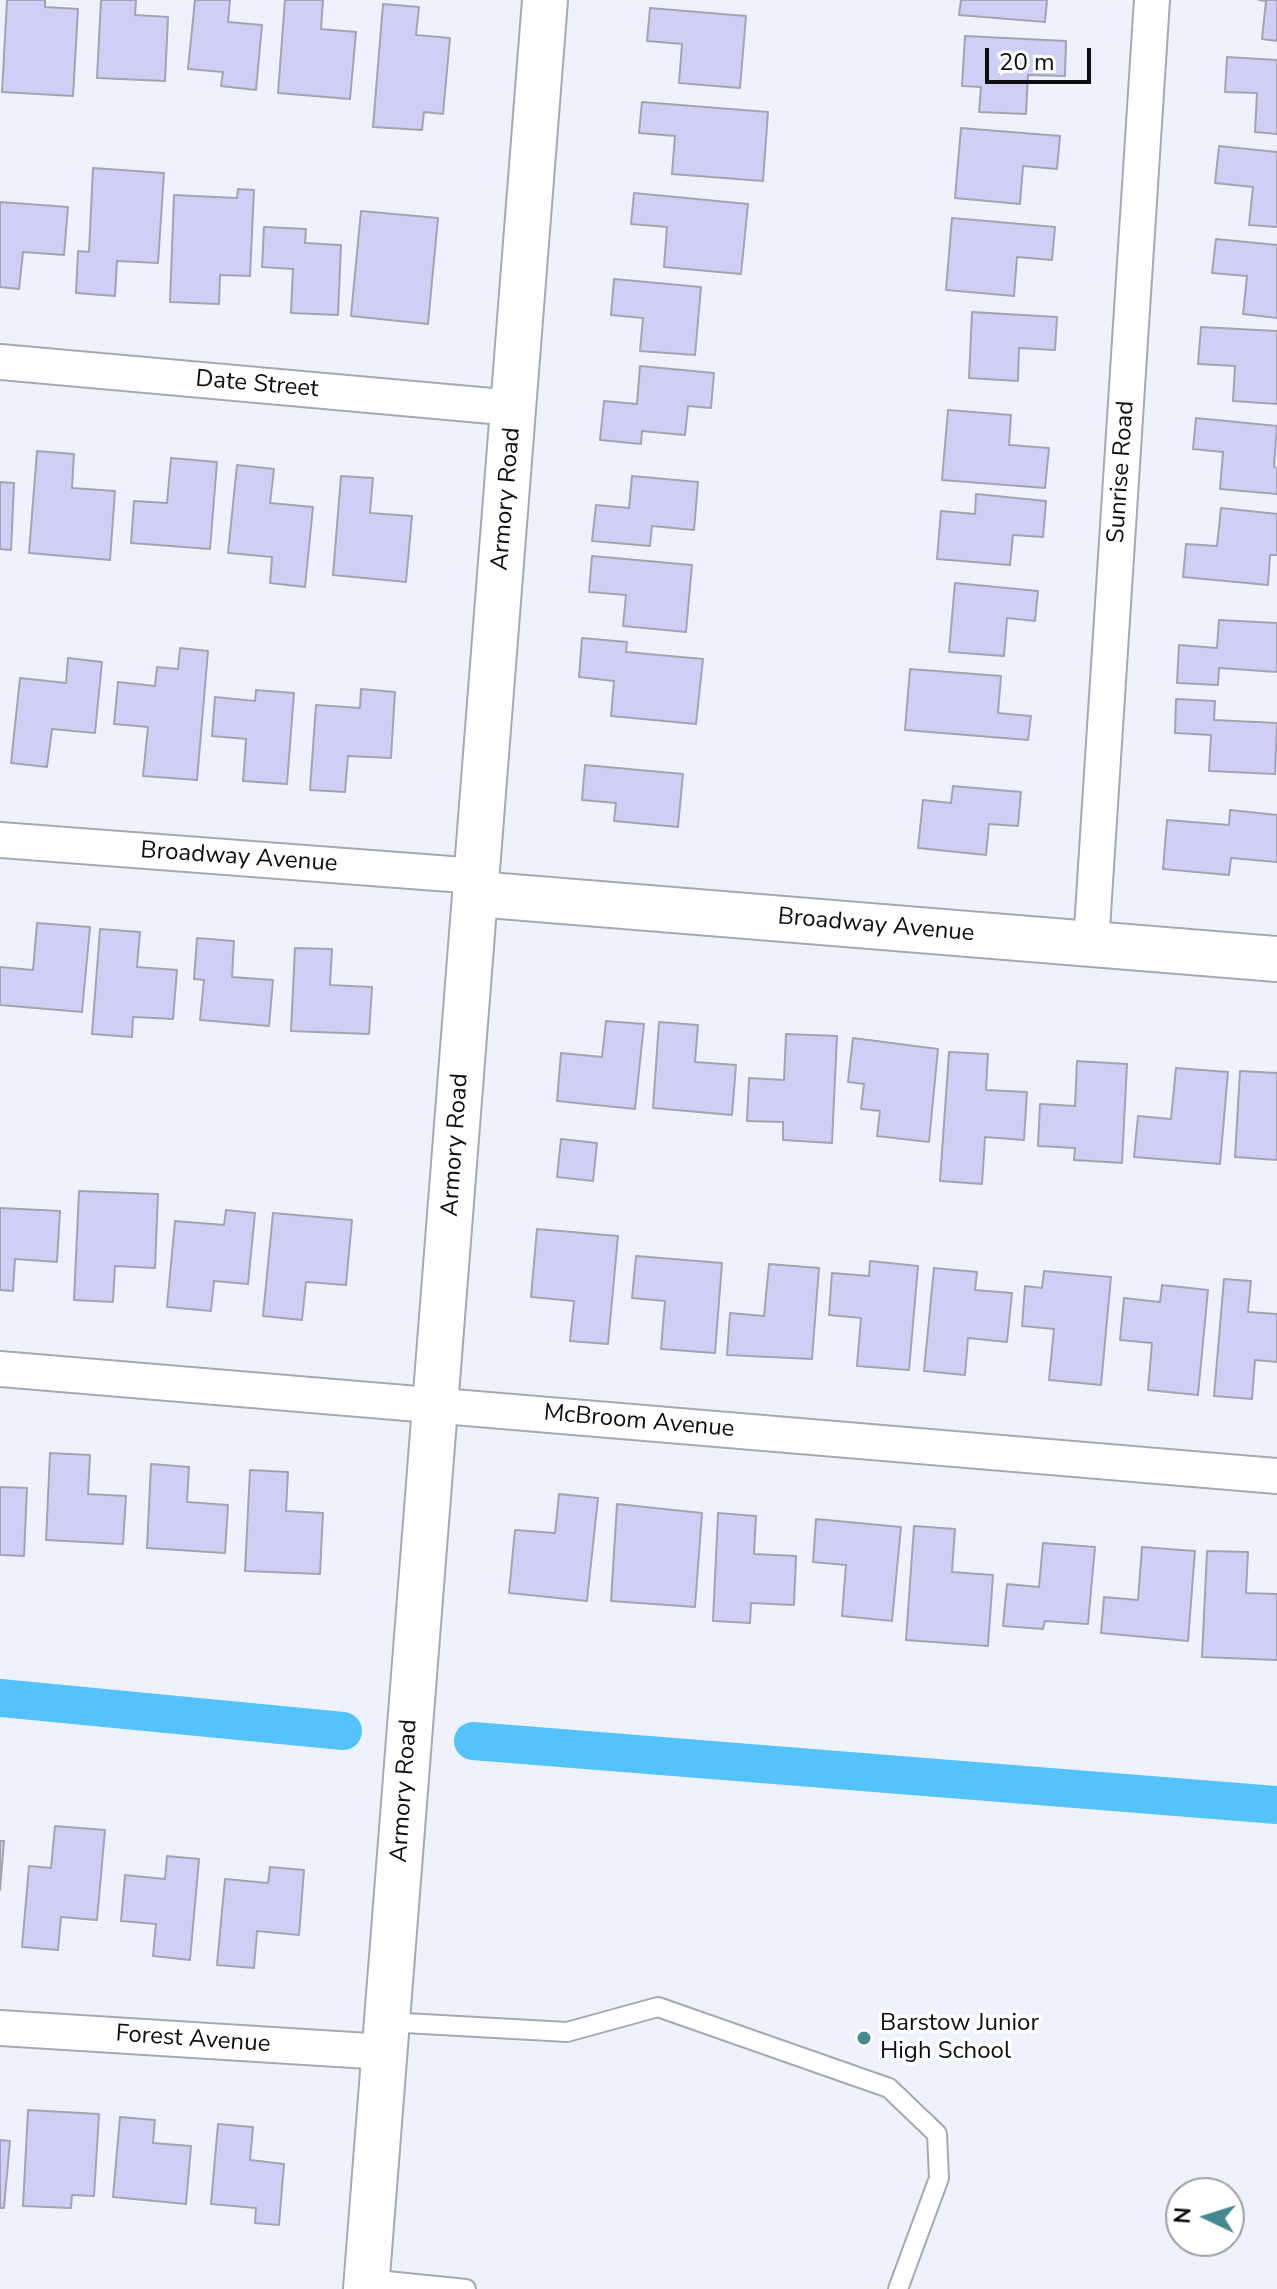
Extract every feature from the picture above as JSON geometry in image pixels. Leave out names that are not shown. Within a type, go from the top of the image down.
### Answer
[{"type":"main road","name":"Armory Road","points":[[366,2284],[545,0]]},
{"type":"main road","name":"Broadway Avenue","points":[[476,885],[1277,959]]},
{"type":"street","name":"Sunrise Road","points":[[1091,944],[1152,0]]},
{"type":"street","name":"Date Street","points":[[0,362],[514,408]]},
{"type":"street","name":"Broadway Avenue","points":[[0,840],[476,885]]},
{"type":"street","name":"McBroom Avenue","points":[[0,1369],[1277,1476]]},
{"type":"street","name":"Forest Avenue","points":[[0,2028],[386,2037]]},
{"type":"lane","points":[[386,2037],[567,2032],[658,2007],[889,2088],[937,2134],[939,2178],[898,2289]]},
{"type":"lane","points":[[366,2284],[466,2289]]},
{"type":"building","points":[[7,0],[45,0],[45,7],[78,9],[73,96],[2,92]]},
{"type":"building","points":[[101,0],[136,0],[135,15],[168,17],[165,81],[97,78]]},
{"type":"building","points":[[195,0],[230,0],[228,22],[262,25],[256,90],[221,86],[223,72],[188,69]]},
{"type":"building","points":[[285,0],[323,0],[321,29],[356,32],[350,99],[278,93]]},
{"type":"building","points":[[961,0],[1047,0],[1045,22],[959,15]]},
{"type":"building","points":[[1259,0],[1277,0],[1277,41],[1262,39],[1266,1]]},
{"type":"building","points":[[383,4],[419,7],[416,35],[450,38],[443,114],[424,112],[422,130],[373,127]]},
{"type":"building","points":[[650,8],[746,16],[740,88],[679,83],[682,44],[647,41]]},
{"type":"building","points":[[965,36],[1066,41],[1065,76],[1028,75],[1026,114],[979,112],[981,87],[962,86]]},
{"type":"building","points":[[1227,57],[1277,60],[1277,134],[1255,132],[1257,93],[1225,92]]},
{"type":"building","points":[[642,102],[768,112],[763,181],[672,174],[675,136],[639,133]]},
{"type":"building","points":[[961,128],[1060,136],[1057,169],[1023,166],[1020,204],[955,198]]},
{"type":"building","points":[[1219,146],[1277,152],[1277,227],[1249,225],[1253,187],[1215,183]]},
{"type":"building","points":[[93,168],[164,173],[158,263],[117,261],[115,296],[76,293],[78,251],[89,252]]},
{"type":"building","points":[[238,189],[254,190],[250,276],[220,275],[219,304],[170,302],[174,195],[237,198]]},
{"type":"building","points":[[634,193],[748,204],[741,274],[664,267],[667,227],[631,224]]},
{"type":"building","points":[[0,202],[68,207],[64,255],[23,252],[19,289],[0,287]]},
{"type":"building","points":[[361,211],[438,218],[428,324],[351,316]]},
{"type":"building","points":[[952,218],[1055,227],[1052,260],[1017,257],[1014,296],[946,290]]},
{"type":"building","points":[[264,227],[306,229],[305,243],[341,245],[338,315],[291,313],[293,269],[262,267]]},
{"type":"building","points":[[1216,239],[1277,245],[1277,318],[1243,314],[1247,276],[1212,273]]},
{"type":"building","points":[[614,279],[701,287],[695,355],[640,351],[643,318],[611,315]]},
{"type":"building","points":[[972,312],[1057,317],[1055,350],[1019,348],[1018,381],[969,378]]},
{"type":"building","points":[[1201,327],[1277,331],[1277,404],[1233,401],[1235,366],[1198,364]]},
{"type":"building","points":[[640,366],[714,373],[711,408],[688,406],[685,435],[642,431],[641,444],[600,440],[604,401],[637,404]]},
{"type":"building","points":[[948,410],[1011,415],[1009,445],[1049,448],[1045,488],[942,480]]},
{"type":"building","points":[[1196,418],[1277,426],[1274,467],[1277,468],[1277,494],[1220,489],[1223,452],[1193,449]]},
{"type":"building","points":[[37,451],[74,454],[72,488],[115,491],[110,560],[29,553]]},
{"type":"building","points":[[171,458],[217,462],[210,549],[131,543],[134,501],[167,503]]},
{"type":"building","points":[[237,465],[274,469],[270,503],[313,507],[305,587],[270,583],[272,557],[228,553]]},
{"type":"building","points":[[341,476],[373,478],[370,513],[412,516],[406,582],[333,575]]},
{"type":"building","points":[[632,476],[698,482],[694,530],[652,526],[650,546],[592,541],[596,505],[629,508]]},
{"type":"building","points":[[0,482],[14,483],[11,550],[0,549]]},
{"type":"building","points":[[976,494],[1046,501],[1043,537],[1013,535],[1010,565],[937,559],[941,511],[975,514]]},
{"type":"building","points":[[1221,508],[1277,514],[1277,555],[1270,555],[1268,585],[1183,577],[1186,544],[1217,546]]},
{"type":"building","points":[[592,556],[692,565],[686,632],[623,626],[626,595],[589,592]]},
{"type":"building","points":[[955,583],[1038,591],[1035,621],[1007,618],[1004,656],[949,652]]},
{"type":"building","points":[[1219,620],[1277,623],[1277,672],[1219,668],[1218,685],[1177,683],[1179,645],[1217,648]]},
{"type":"building","points":[[582,638],[627,642],[626,652],[703,659],[696,724],[611,716],[614,681],[579,677]]},
{"type":"building","points":[[180,648],[208,651],[197,780],[143,776],[148,727],[114,724],[118,682],[155,686],[157,667],[178,669]]},
{"type":"building","points":[[68,658],[102,662],[95,733],[52,729],[47,767],[11,763],[20,678],[66,683]]},
{"type":"building","points":[[910,669],[1001,676],[998,713],[1031,716],[1028,740],[905,730]]},
{"type":"building","points":[[361,689],[395,692],[391,758],[348,756],[345,792],[310,790],[316,705],[360,708]]},
{"type":"building","points":[[256,690],[294,693],[287,784],[243,781],[246,739],[212,736],[215,697],[255,701]]},
{"type":"building","points":[[1176,699],[1215,701],[1214,720],[1277,723],[1275,774],[1209,771],[1211,735],[1175,733]]},
{"type":"building","points":[[585,765],[683,774],[678,827],[614,821],[616,803],[582,800]]},
{"type":"building","points":[[953,786],[1021,792],[1018,826],[989,824],[986,855],[918,848],[923,800],[951,803]]},
{"type":"building","points":[[1230,810],[1277,815],[1277,862],[1231,858],[1229,875],[1163,869],[1167,820],[1229,825]]},
{"type":"building","points":[[37,923],[90,927],[82,1012],[0,1005],[0,967],[33,970]]},
{"type":"building","points":[[100,929],[140,932],[137,967],[177,970],[173,1019],[133,1017],[132,1037],[92,1034]]},
{"type":"building","points":[[197,938],[234,941],[232,977],[273,980],[269,1026],[200,1020],[204,980],[194,979]]},
{"type":"building","points":[[295,948],[332,949],[330,985],[372,987],[369,1034],[291,1031]]},
{"type":"building","points":[[606,1021],[644,1024],[635,1109],[557,1101],[561,1053],[602,1057]]},
{"type":"building","points":[[659,1022],[698,1025],[695,1062],[736,1065],[732,1115],[653,1108]]},
{"type":"building","points":[[786,1034],[837,1036],[832,1143],[783,1140],[783,1122],[747,1121],[749,1078],[784,1080]]},
{"type":"building","points":[[853,1038],[938,1049],[929,1142],[877,1136],[880,1111],[861,1109],[864,1084],[848,1082]]},
{"type":"building","points":[[949,1052],[988,1054],[986,1090],[1027,1092],[1024,1140],[985,1137],[982,1184],[940,1181]]},
{"type":"building","points":[[1077,1061],[1127,1064],[1122,1163],[1074,1160],[1075,1148],[1038,1146],[1040,1104],[1075,1106]]},
{"type":"building","points":[[1176,1068],[1228,1072],[1220,1164],[1134,1157],[1138,1116],[1171,1119]]},
{"type":"building","points":[[1240,1071],[1277,1073],[1277,1160],[1235,1157]]},
{"type":"building","points":[[561,1139],[597,1143],[593,1181],[557,1177]]},
{"type":"building","points":[[79,1191],[158,1194],[155,1268],[115,1266],[113,1302],[74,1300]]},
{"type":"building","points":[[0,1208],[60,1211],[57,1262],[15,1259],[13,1291],[0,1290]]},
{"type":"building","points":[[226,1210],[255,1213],[248,1284],[214,1281],[211,1311],[167,1307],[175,1221],[224,1225]]},
{"type":"building","points":[[273,1213],[352,1220],[346,1285],[306,1282],[302,1320],[263,1316]]},
{"type":"building","points":[[537,1229],[618,1236],[608,1344],[570,1341],[574,1301],[531,1297]]},
{"type":"building","points":[[636,1256],[722,1263],[715,1353],[661,1349],[665,1301],[632,1298]]},
{"type":"building","points":[[870,1261],[918,1266],[909,1370],[857,1366],[861,1318],[829,1315],[832,1273],[869,1276]]},
{"type":"building","points":[[769,1264],[819,1268],[812,1359],[727,1355],[730,1313],[764,1316]]},
{"type":"building","points":[[934,1268],[977,1272],[975,1290],[1012,1293],[1007,1342],[968,1338],[965,1375],[924,1371]]},
{"type":"building","points":[[1044,1271],[1111,1277],[1101,1385],[1049,1380],[1054,1329],[1022,1326],[1025,1286],[1042,1288]]},
{"type":"building","points":[[1224,1279],[1251,1281],[1248,1312],[1277,1314],[1277,1362],[1255,1360],[1252,1399],[1214,1396]]},
{"type":"building","points":[[1162,1285],[1208,1290],[1198,1395],[1148,1390],[1152,1343],[1120,1340],[1124,1298],[1160,1302]]},
{"type":"building","points":[[50,1453],[90,1455],[88,1494],[126,1496],[123,1544],[46,1540]]},
{"type":"building","points":[[151,1464],[189,1467],[187,1502],[228,1505],[225,1553],[147,1548]]},
{"type":"building","points":[[250,1470],[288,1472],[286,1511],[323,1513],[320,1574],[245,1571]]},
{"type":"building","points":[[0,1487],[27,1488],[24,1556],[0,1555]]},
{"type":"building","points":[[559,1494],[598,1498],[587,1601],[509,1593],[515,1530],[555,1533]]},
{"type":"building","points":[[617,1504],[702,1513],[695,1607],[611,1601]]},
{"type":"building","points":[[718,1513],[756,1516],[754,1554],[796,1556],[794,1605],[751,1603],[750,1623],[713,1621]]},
{"type":"building","points":[[816,1519],[901,1527],[892,1621],[842,1616],[846,1565],[813,1562]]},
{"type":"building","points":[[914,1526],[955,1529],[952,1572],[993,1575],[988,1646],[906,1640]]},
{"type":"building","points":[[1043,1543],[1095,1547],[1088,1624],[1045,1621],[1043,1629],[1003,1626],[1007,1584],[1039,1587]]},
{"type":"building","points":[[1142,1547],[1195,1551],[1188,1641],[1101,1633],[1104,1597],[1138,1600]]},
{"type":"building","points":[[1207,1551],[1248,1552],[1246,1593],[1277,1594],[1277,1660],[1202,1657]]},
{"type":"building","points":[[55,1826],[105,1830],[97,1920],[61,1917],[58,1950],[22,1947],[29,1866],[51,1868]]},
{"type":"building","points":[[0,1841],[4,1841],[0,1890]]},
{"type":"building","points":[[167,1856],[199,1859],[190,1960],[153,1956],[156,1924],[121,1921],[125,1875],[165,1879]]},
{"type":"building","points":[[270,1867],[304,1870],[299,1935],[257,1931],[254,1968],[217,1965],[225,1879],[268,1883]]},
{"type":"building","points":[[28,2110],[99,2114],[94,2196],[72,2195],[71,2208],[23,2206]]},
{"type":"building","points":[[120,2117],[155,2120],[153,2143],[191,2146],[186,2204],[113,2197]]},
{"type":"building","points":[[218,2124],[253,2127],[250,2160],[284,2164],[279,2225],[255,2223],[256,2208],[211,2204]]},
{"type":"building","points":[[0,2140],[10,2141],[4,2208],[0,2208]]},
{"type":"waterway","points":[[0,1698],[343,1731]]},
{"type":"waterway","points":[[473,1741],[1277,1805]]},
{"type":"place","name":"Barstow Junior High School","points":[[864,2038]]}]
